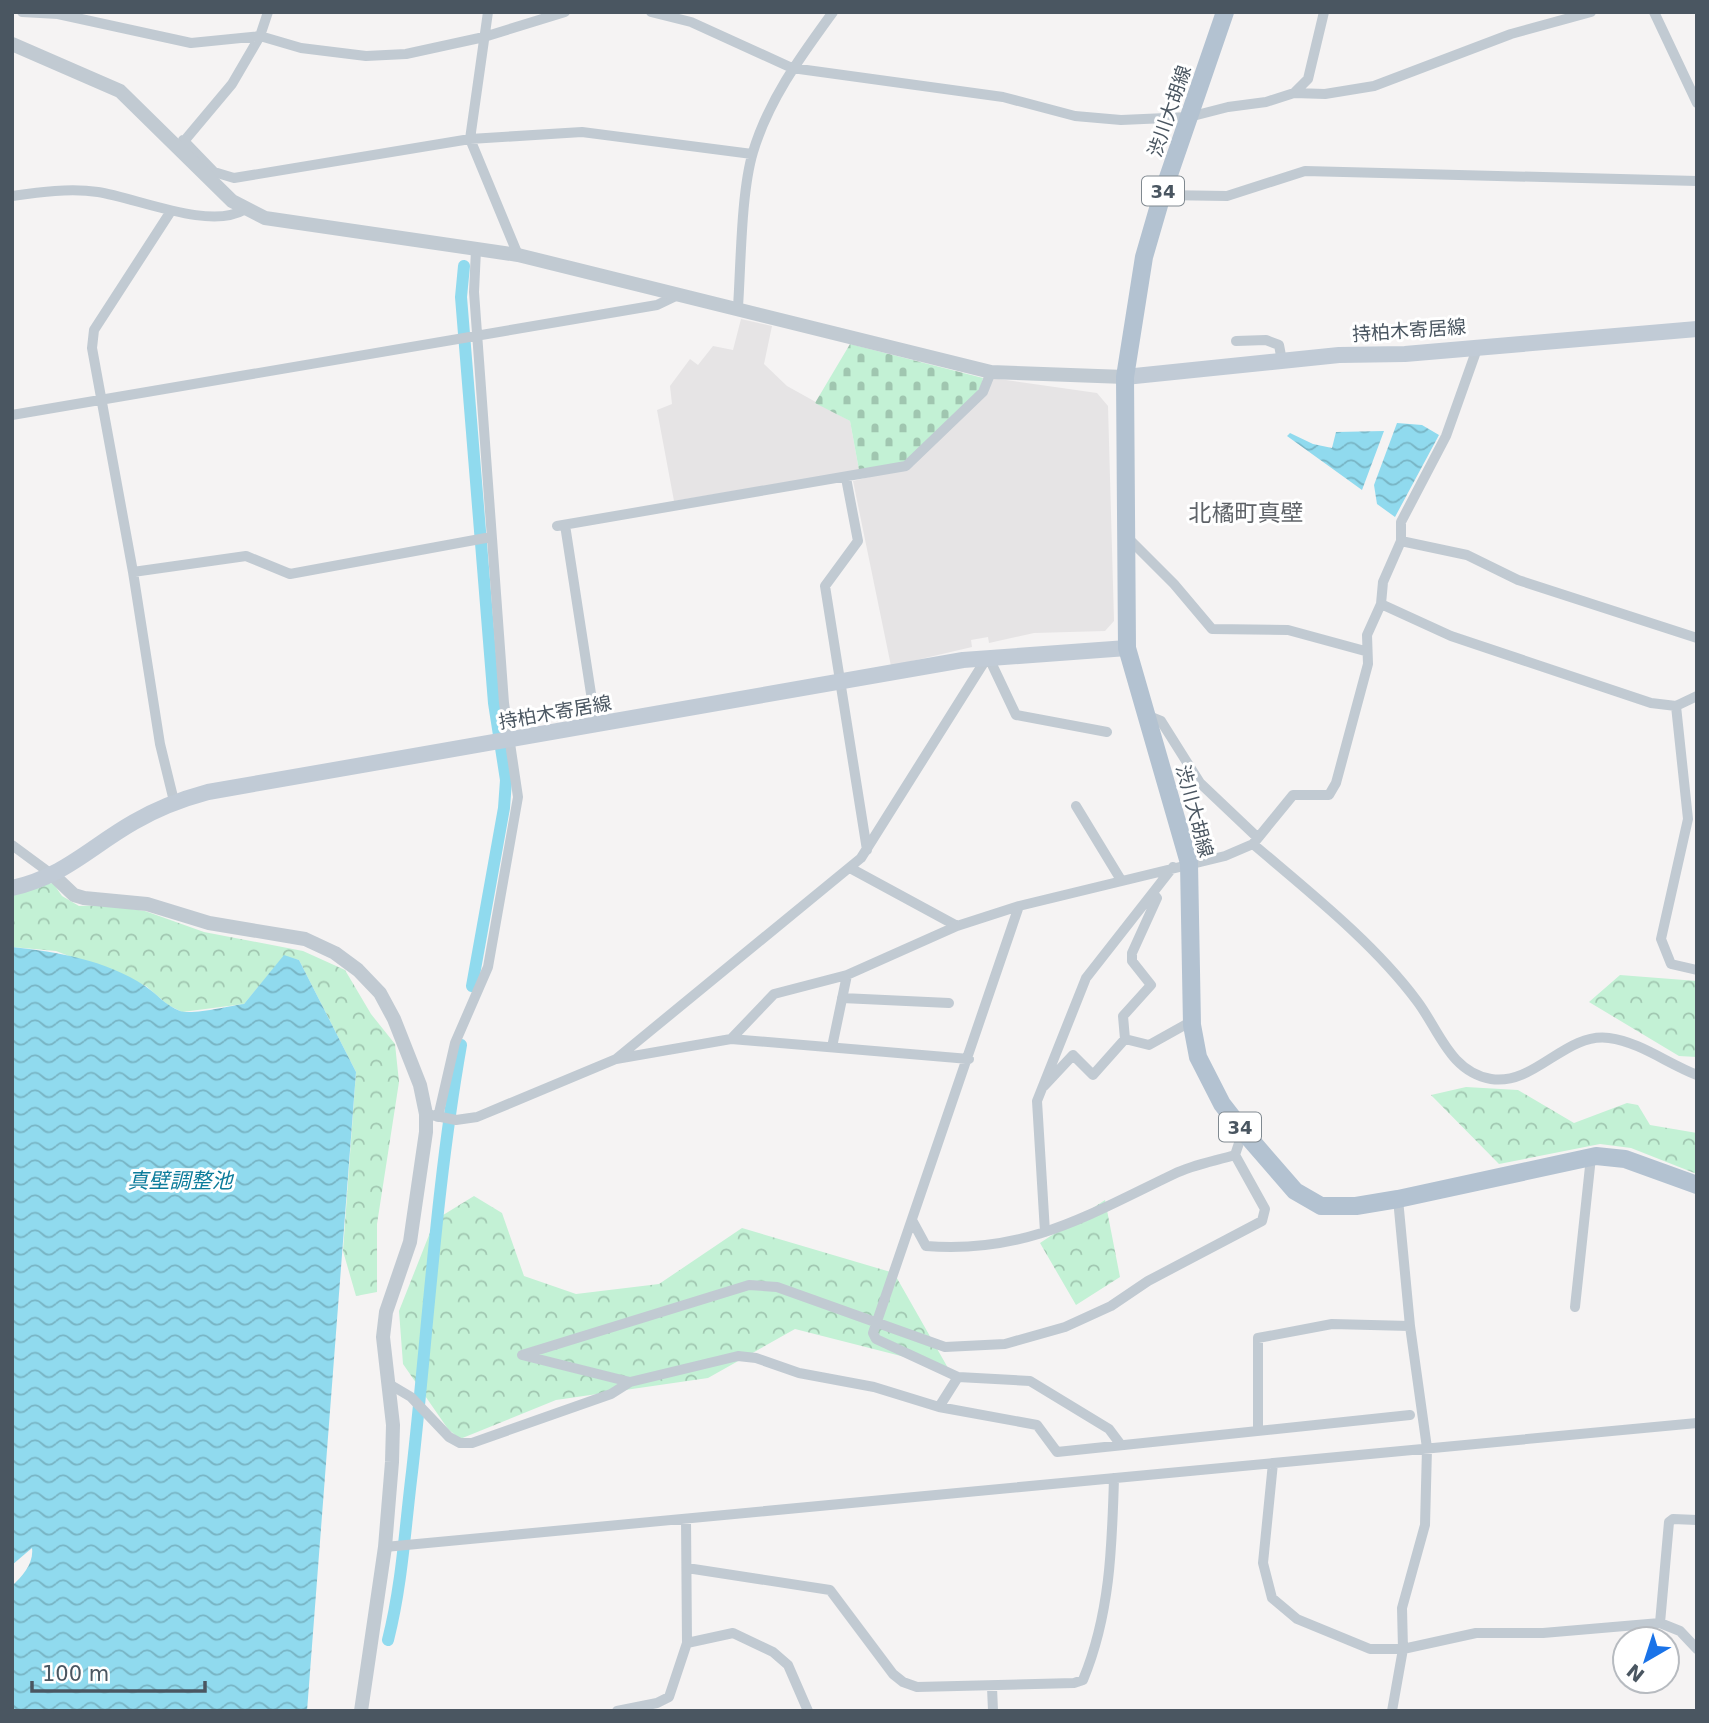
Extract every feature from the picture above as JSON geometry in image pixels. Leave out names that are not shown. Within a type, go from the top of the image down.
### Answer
[{"type":"main road","name":"渋川大胡線","points":[[1225,12],[1161,195],[1144,257],[1125,377],[1127,648],[1146,715],[1181,865],[1192,1021],[1198,1057],[1208,1080],[1243,1131],[1294,1191],[1314,1203],[1337,1207],[1398,1199],[1591,1157],[1625,1159],[1697,1185]]},
{"type":"main road","name":"持柏木寄居線","points":[[1125,377],[1282,361],[1697,330]]},
{"type":"main road","name":"持柏木寄居線","points":[[12,888],[54,876],[133,822],[174,801],[208,792],[988,656],[1127,648]]},
{"type":"street","points":[[22,12],[58,14],[191,43],[260,36],[301,48],[366,56],[406,54],[484,37],[565,12]]},
{"type":"street","points":[[181,144],[232,84],[260,36],[268,12]]},
{"type":"street","points":[[488,12],[470,139],[518,255]]},
{"type":"street","points":[[651,12],[691,23],[792,68],[1003,97],[1075,116],[1121,120],[1189,117],[1228,107],[1266,102],[1294,93],[1325,94],[1374,86],[1511,34],[1591,12]]},
{"type":"street","points":[[738,307],[752,154],[764,121],[792,68],[833,12]]},
{"type":"street","points":[[1294,93],[1308,79],[1324,12]]},
{"type":"street","points":[[1654,12],[1697,103]]},
{"type":"street","points":[[12,44],[120,91],[215,172],[234,178],[470,139],[582,132],[752,154]]},
{"type":"street","points":[[181,144],[221,190],[244,210],[278,221],[518,255],[683,293],[991,372],[1125,377]]},
{"type":"street","points":[[1161,195],[1227,196],[1305,172],[1697,181]]},
{"type":"street","points":[[12,196],[42,192],[97,192],[171,211],[232,217],[244,210]]},
{"type":"street","points":[[171,211],[94,330],[92,348],[133,572],[160,744],[174,801]]},
{"type":"street","points":[[361,1711],[385,1547],[392,1462],[389,1384],[384,1357],[386,1312],[410,1242],[454,1043],[488,967],[517,810],[518,783],[504,703],[490,538],[476,338],[476,250]]},
{"type":"street","points":[[12,415],[476,338],[657,305],[683,293]]},
{"type":"street","points":[[1236,341],[1266,340],[1279,345],[1282,361]]},
{"type":"street","points":[[731,1039],[774,994],[847,975],[957,926],[1019,906],[1224,856],[1255,841],[1293,795],[1329,795],[1336,783],[1368,664],[1365,651],[1367,635],[1381,604],[1383,582],[1401,541],[1401,522],[1446,436],[1478,346]]},
{"type":"street","points":[[596,726],[561,526],[906,466],[983,392],[991,372]]},
{"type":"street","points":[[846,478],[858,541],[825,586],[867,850]]},
{"type":"street","points":[[1127,537],[1174,584],[1212,629],[1288,630],[1365,651]]},
{"type":"street","points":[[133,572],[246,556],[290,574],[490,538]]},
{"type":"street","points":[[1401,541],[1466,555],[1518,580],[1697,638]]},
{"type":"street","points":[[1381,604],[1451,636],[1651,703],[1676,706],[1697,696]]},
{"type":"street","points":[[988,656],[1016,715],[1107,732]]},
{"type":"street","points":[[616,1059],[850,868],[867,850],[988,656]]},
{"type":"street","points":[[1676,706],[1688,819],[1661,939],[1671,964],[1697,970]]},
{"type":"street","points":[[1146,715],[1161,720],[1200,783],[1255,841],[1398,975],[1420,1004],[1442,1045],[1463,1066],[1488,1079],[1504,1080],[1528,1071],[1574,1044],[1608,1038],[1627,1043],[1697,1075]]},
{"type":"street","points":[[1076,806],[1121,880]]},
{"type":"street","points":[[12,845],[54,876],[74,895],[147,904],[209,923],[305,939],[335,953],[369,981],[388,1006],[420,1085],[436,1116]]},
{"type":"street","points":[[1045,1233],[1037,1101],[1040,1091],[1086,978],[1153,893],[1181,865]]},
{"type":"street","points":[[850,868],[957,926]]},
{"type":"street","points":[[1040,1091],[1073,1055],[1093,1075],[1125,1039],[1123,1016],[1151,985],[1132,961],[1132,953],[1157,898],[1153,893]]},
{"type":"street","points":[[1019,906],[969,1059],[873,1333],[876,1339],[958,1377],[1030,1381],[1109,1429],[1121,1445]]},
{"type":"street","points":[[832,1047],[847,975]]},
{"type":"street","points":[[842,998],[949,1003]]},
{"type":"street","points":[[1125,1039],[1149,1045],[1192,1021]]},
{"type":"street","points":[[436,1116],[456,1120],[477,1117],[616,1059],[731,1039],[969,1059]]},
{"type":"street","points":[[630,1382],[522,1355],[749,1285],[777,1287],[945,1347],[973,1347],[1034,1338],[1111,1306],[1148,1280],[1262,1221],[1265,1209],[1235,1154],[1243,1131]]},
{"type":"street","points":[[913,1222],[926,1246],[965,1249],[1008,1244],[1088,1216],[1173,1174],[1235,1154]]},
{"type":"street","points":[[1575,1307],[1591,1157]]},
{"type":"street","points":[[1392,1711],[1403,1649],[1402,1608],[1424,1525],[1427,1448],[1410,1326],[1398,1199]]},
{"type":"street","points":[[1258,1431],[1258,1338],[1332,1324],[1410,1326]]},
{"type":"street","points":[[389,1384],[411,1396],[449,1437],[460,1443],[472,1443],[611,1394],[630,1382],[738,1356],[756,1358],[799,1373],[874,1387],[939,1407],[1037,1425],[1057,1452],[1410,1415]]},
{"type":"street","points":[[939,1407],[958,1377]]},
{"type":"street","points":[[385,1547],[1697,1423]]},
{"type":"street","points":[[1273,1463],[1263,1563],[1272,1598],[1297,1619],[1370,1649],[1403,1649],[1476,1633],[1543,1633],[1660,1623],[1680,1631],[1697,1648]]},
{"type":"street","points":[[687,1568],[830,1590],[893,1674],[903,1682],[917,1687],[1074,1683],[1083,1680],[1097,1644],[1111,1567],[1114,1478]]},
{"type":"street","points":[[617,1711],[656,1703],[669,1697],[687,1643],[686,1519]]},
{"type":"street","points":[[1660,1623],[1669,1522],[1673,1519],[1697,1520]]},
{"type":"street","points":[[687,1643],[733,1633],[773,1652],[788,1665],[808,1711]]},
{"type":"street","points":[[992,1687],[993,1711]]},
{"type":"shaded area","points":[[741,319],[772,326],[764,364],[787,386],[850,421],[859,470],[674,501],[657,410],[672,404],[670,386],[690,359],[698,365],[713,346],[733,350]]},
{"type":"shaded area","points":[[992,378],[1097,393],[1108,406],[1114,621],[1105,631],[1034,633],[989,643],[988,637],[971,640],[972,647],[891,666],[853,481],[913,466]]},
{"type":"green space","points":[[850,344],[983,378],[980,390],[907,462],[859,470],[850,421],[815,403]]},
{"type":"green space","points":[[53,883],[62,896],[79,906],[106,905],[145,911],[204,932],[303,951],[345,970],[371,1014],[395,1044],[399,1082],[377,1224],[377,1292],[356,1296],[343,1251],[356,1072],[299,960],[284,956],[244,1004],[182,1012],[168,1005],[146,986],[56,951],[12,947],[12,889]]},
{"type":"green space","points":[[1620,975],[1697,981],[1697,1057],[1679,1056],[1589,1002]]},
{"type":"green space","points":[[1466,1087],[1518,1090],[1574,1123],[1627,1103],[1638,1105],[1650,1125],[1697,1133],[1697,1174],[1631,1148],[1600,1144],[1499,1164],[1431,1095]]},
{"type":"green space","points":[[474,1196],[502,1213],[524,1276],[576,1294],[659,1284],[742,1228],[894,1273],[948,1368],[795,1329],[708,1378],[556,1400],[460,1439],[448,1429],[403,1364],[399,1311],[435,1220]]},
{"type":"green space","points":[[1105,1200],[1120,1277],[1076,1305],[1040,1243]]},
{"type":"water","points":[[1397,423],[1422,425],[1439,435],[1395,517],[1377,504],[1374,485]]},
{"type":"water","points":[[1384,431],[1362,490],[1287,436],[1290,433],[1313,444],[1332,448],[1336,432]]},
{"type":"water","name":"真壁調整池","points":[[12,947],[64,955],[98,964],[130,977],[170,1006],[186,1012],[244,1004],[284,955],[299,960],[356,1072],[307,1711],[12,1711],[12,1586],[27,1569],[32,1548],[12,1565]]},
{"type":"waterway","points":[[464,266],[461,297],[494,703],[506,780],[504,808],[472,986]]},
{"type":"waterway","points":[[388,1640],[403,1556],[439,1205],[461,1045]]},
{"type":"district","name":"北橘町真壁","points":[[1246,513]]}]
